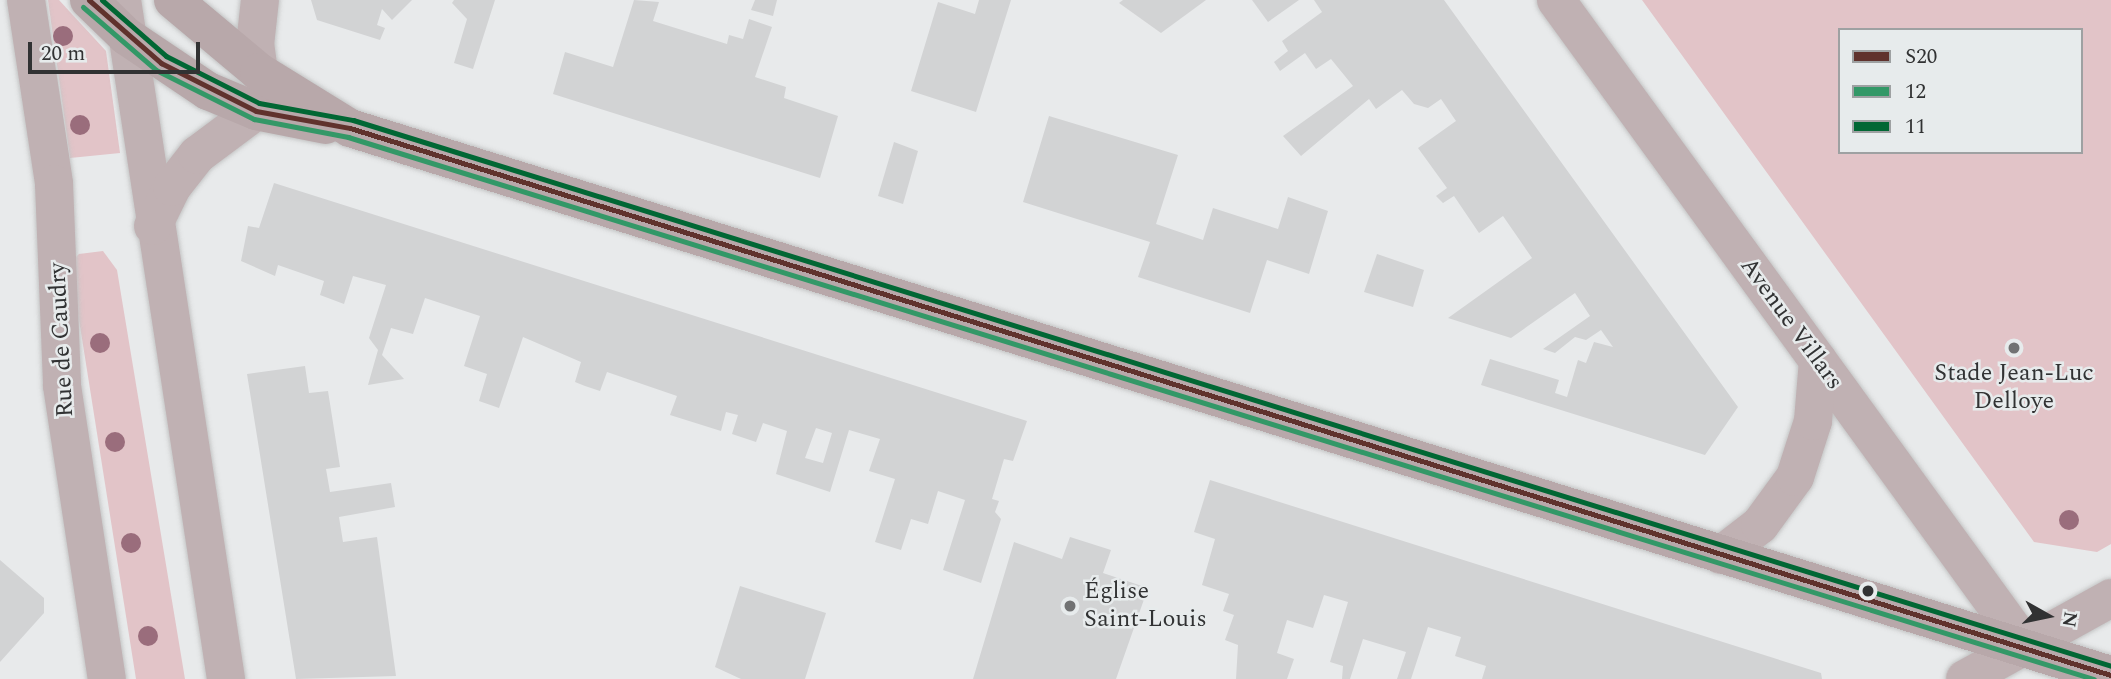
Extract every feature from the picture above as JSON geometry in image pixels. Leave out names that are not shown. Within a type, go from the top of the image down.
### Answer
[{"type":"main road","points":[[89,0],[124,18],[183,77],[256,111],[350,128],[2111,675]]},
{"type":"main road","points":[[173,0],[259,72],[350,128]]},
{"type":"street","name":"Rue de Caudry","points":[[26,0],[54,184],[66,422],[107,679]]},
{"type":"street","points":[[259,72],[255,45],[260,0]]},
{"type":"street","name":"Avenue Villars","points":[[1556,0],[2026,647]]},
{"type":"street","points":[[124,18],[153,226],[226,679]]},
{"type":"street","points":[[153,226],[172,187],[197,155],[256,111]]},
{"type":"street","points":[[1721,555],[1760,525],[1796,477],[1813,421],[1818,360]]},
{"type":"street","points":[[1965,679],[2111,598]]},
{"type":"shaded area","points":[[48,0],[59,0],[106,51],[120,153],[70,158]]},
{"type":"shaded area","name":"Stade Jean-Luc Delloye","points":[[1642,0],[2111,0],[2111,544],[2097,552],[2034,542]]},
{"type":"shaded area","points":[[103,251],[117,270],[185,679],[136,679],[70,263],[79,254]]},
{"type":"building","points":[[311,0],[412,0],[392,20],[382,9],[377,25],[385,28],[380,40],[317,20]]},
{"type":"building","points":[[454,0],[495,0],[473,69],[454,63],[467,19],[452,3]]},
{"type":"building","points":[[634,0],[659,2],[653,21],[727,44],[729,35],[743,39],[749,19],[772,27],[755,77],[786,87],[784,98],[838,116],[820,178],[553,94],[565,52],[613,67]]},
{"type":"building","points":[[755,0],[777,0],[773,16],[751,10]]},
{"type":"building","points":[[979,0],[1011,0],[976,112],[911,91],[938,2],[975,14]]},
{"type":"building","points":[[1123,0],[1206,0],[1161,33],[1119,3]]},
{"type":"building","points":[[1252,0],[1299,0],[1268,22]]},
{"type":"building","points":[[1314,0],[1444,0],[1738,407],[1705,455],[1481,385],[1490,359],[1559,380],[1555,393],[1567,397],[1578,360],[1586,363],[1594,342],[1613,347],[1601,330],[1586,340],[1575,337],[1555,353],[1543,349],[1590,316],[1575,293],[1511,338],[1448,318],[1532,258],[1503,216],[1479,233],[1454,196],[1443,203],[1436,196],[1447,188],[1418,148],[1456,121],[1441,99],[1428,108],[1414,104],[1402,90],[1376,109],[1369,99],[1301,156],[1283,136],[1353,86],[1331,59],[1316,69],[1305,53],[1280,71],[1274,62],[1288,51],[1282,41],[1322,12]]},
{"type":"building","points":[[1049,116],[1178,155],[1156,224],[1203,240],[1213,208],[1278,229],[1288,197],[1328,211],[1309,274],[1267,260],[1250,313],[1138,277],[1150,242],[1023,202]]},
{"type":"building","points":[[894,142],[918,151],[903,204],[878,196]]},
{"type":"building","points":[[274,183],[1027,421],[1013,461],[1004,459],[992,499],[999,501],[995,512],[1001,519],[981,583],[943,570],[965,500],[938,491],[928,524],[911,519],[901,550],[875,542],[895,479],[869,471],[880,439],[849,430],[830,492],[776,474],[787,431],[763,423],[756,442],[732,434],[738,415],[726,412],[721,431],[670,415],[677,396],[607,372],[600,391],[585,386],[575,382],[581,362],[523,337],[499,408],[479,401],[487,374],[464,366],[480,316],[425,298],[413,334],[391,328],[382,355],[404,379],[368,385],[378,350],[369,338],[386,285],[353,276],[344,304],[320,295],[324,281],[278,265],[275,276],[241,261],[248,226],[259,228]],"holes":[[[816,428],[832,433],[823,463],[805,458]]]},
{"type":"building","points":[[1377,254],[1424,270],[1413,307],[1364,292]]},
{"type":"building","points":[[305,366],[309,393],[328,391],[340,467],[326,469],[330,492],[391,483],[395,507],[339,517],[343,542],[377,537],[396,676],[296,679],[247,374]]},
{"type":"building","points":[[1210,480],[1821,673],[1822,679],[1482,679],[1486,666],[1455,656],[1461,637],[1428,627],[1411,679],[1397,679],[1406,652],[1363,639],[1350,679],[1342,679],[1343,666],[1330,662],[1348,602],[1324,595],[1313,628],[1287,620],[1277,653],[1294,659],[1287,679],[1236,679],[1238,645],[1225,640],[1234,615],[1223,611],[1229,594],[1202,585],[1215,539],[1194,532]]},
{"type":"building","name":"Église Saint-Louis","points":[[1070,537],[1111,550],[1103,573],[1148,588],[1116,679],[973,679],[1014,542],[1062,559]]},
{"type":"building","points":[[0,560],[44,598],[44,613],[0,662]]},
{"type":"building","points":[[740,586],[826,613],[805,679],[741,679],[715,667]]},
{"type":"transit line","name":"S20","points":[[89,0],[161,63],[256,111],[350,128],[2111,675]]},
{"type":"transit line","name":"11","points":[[102,0],[166,56],[259,103],[353,120],[2111,666]]},
{"type":"transit line","name":"12","points":[[83,7],[156,70],[254,119],[348,137],[2094,679]]},
{"type":"place","name":"Stade Jean-Luc Delloye","points":[[2014,348]]},
{"type":"place","name":"Église Saint-Louis","points":[[1070,606]]}]
